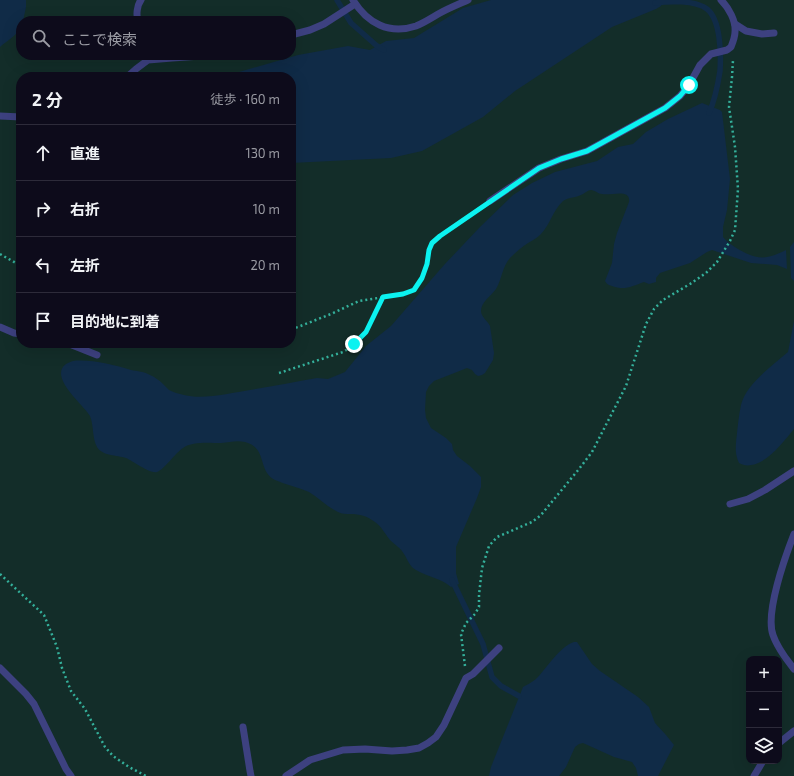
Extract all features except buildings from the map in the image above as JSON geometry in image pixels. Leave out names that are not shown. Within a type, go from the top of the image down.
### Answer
[{"type":"lane","points":[[137,16],[138,3],[141,0]]},
{"type":"lane","points":[[296,34],[324,24],[335,18],[353,4],[380,26],[391,29],[404,29],[417,26],[447,9],[468,0]]},
{"type":"lane","points":[[490,201],[539,168],[587,151],[665,108],[680,96],[689,85],[700,65],[711,54],[729,49],[735,32],[735,24],[731,13],[721,0]]},
{"type":"lane","points":[[735,24],[746,30],[762,34],[774,33]]},
{"type":"lane","points":[[133,72],[145,60]]},
{"type":"lane","points":[[0,116],[16,117]]},
{"type":"lane","points":[[0,327],[16,333]]},
{"type":"lane","points":[[80,348],[97,355]]},
{"type":"lane","points":[[730,504],[748,499],[794,471]]},
{"type":"lane","points":[[794,534],[779,578],[773,605],[772,620],[772,634],[794,669]]},
{"type":"lane","points":[[286,776],[310,760],[343,750],[407,750],[419,748],[428,743],[436,737],[444,725],[466,678],[473,674],[499,648]]},
{"type":"lane","points":[[0,668],[34,704],[66,769],[71,776]]},
{"type":"lane","points":[[243,727],[251,776]]},
{"type":"lane","points":[[782,741],[794,731]]},
{"type":"lane","points":[[754,776],[761,764]]},
{"type":"path","points":[[466,678],[461,634],[466,623],[475,614],[478,607],[482,568],[489,546],[498,537],[532,522],[541,515],[579,469],[592,452],[626,386],[646,324],[654,309],[663,300],[706,273],[717,262],[735,230],[738,189],[735,147],[729,107],[733,57],[729,49]]},
{"type":"path","points":[[296,328],[359,301],[403,294],[414,290],[422,278],[432,243],[490,201]]},
{"type":"path","points":[[0,254],[16,263]]},
{"type":"path","points":[[279,373],[344,352],[366,332],[383,297]]},
{"type":"path","points":[[0,574],[44,615],[57,647],[62,668],[71,691],[84,709],[112,756],[146,776]]},
{"type":"green space","points":[[0,0],[794,0],[794,776],[0,776]]},
{"type":"water","points":[[0,0],[26,0],[24,16],[16,16],[16,34],[0,47]]},
{"type":"water","points":[[491,0],[663,0],[661,6],[656,9],[612,27],[515,91],[483,117],[422,151],[391,158],[296,163],[296,72],[239,72],[281,60],[296,60],[296,56],[298,55],[348,46],[370,50],[386,41],[414,38],[463,8]]},
{"type":"water","points":[[702,103],[722,112],[730,179],[723,237],[738,249],[756,257],[773,256],[786,250],[787,269],[777,265],[751,263],[712,250],[690,263],[660,273],[656,278],[656,282],[649,284],[644,282],[625,288],[611,286],[605,281],[612,263],[617,233],[629,202],[629,198],[624,194],[602,194],[591,190],[563,201],[541,234],[523,246],[510,258],[505,265],[496,289],[481,308],[483,317],[490,326],[494,353],[493,360],[485,373],[478,376],[472,370],[467,368],[434,381],[426,392],[426,418],[431,428],[446,438],[452,444],[453,450],[457,456],[481,477],[481,487],[456,547],[456,573],[459,584],[451,587],[414,568],[410,565],[401,550],[390,540],[380,526],[369,518],[360,515],[340,513],[330,508],[309,492],[275,480],[269,476],[266,471],[257,449],[245,442],[236,441],[191,444],[180,450],[160,471],[157,472],[150,471],[126,458],[102,452],[95,443],[90,416],[64,383],[61,376],[62,370],[66,364],[73,361],[102,363],[143,372],[156,378],[171,391],[178,394],[200,397],[226,394],[317,378],[328,379],[345,372],[366,346],[391,326],[444,265],[513,195],[532,183],[555,172],[597,161],[618,147],[633,144],[646,132],[668,119]]},
{"type":"water","points":[[794,242],[794,281],[791,278],[790,247]]},
{"type":"water","points":[[794,321],[794,429],[775,451],[763,460],[751,465],[739,463],[736,456],[737,433],[741,405],[744,397],[760,376],[788,352]]},
{"type":"water","points":[[577,642],[592,664],[600,671],[638,697],[649,707],[655,723],[674,745],[658,776],[638,776],[636,768],[632,762],[614,757],[583,743],[575,747],[566,767],[559,776],[489,776],[491,767],[523,687],[536,679],[563,648]]},
{"type":"waterway","points":[[337,0],[351,23],[377,46],[384,50]]},
{"type":"waterway","points":[[655,3],[674,2],[696,4],[707,9],[712,14],[718,29],[720,71],[716,93],[709,113]]},
{"type":"waterway","points":[[452,580],[483,644],[492,677],[501,686],[519,696]]},
{"type":"route","points":[[354,344],[366,332],[383,297],[403,294],[414,290],[422,278],[432,243],[440,236],[539,168],[587,151],[665,108],[680,96],[689,85]]}]
